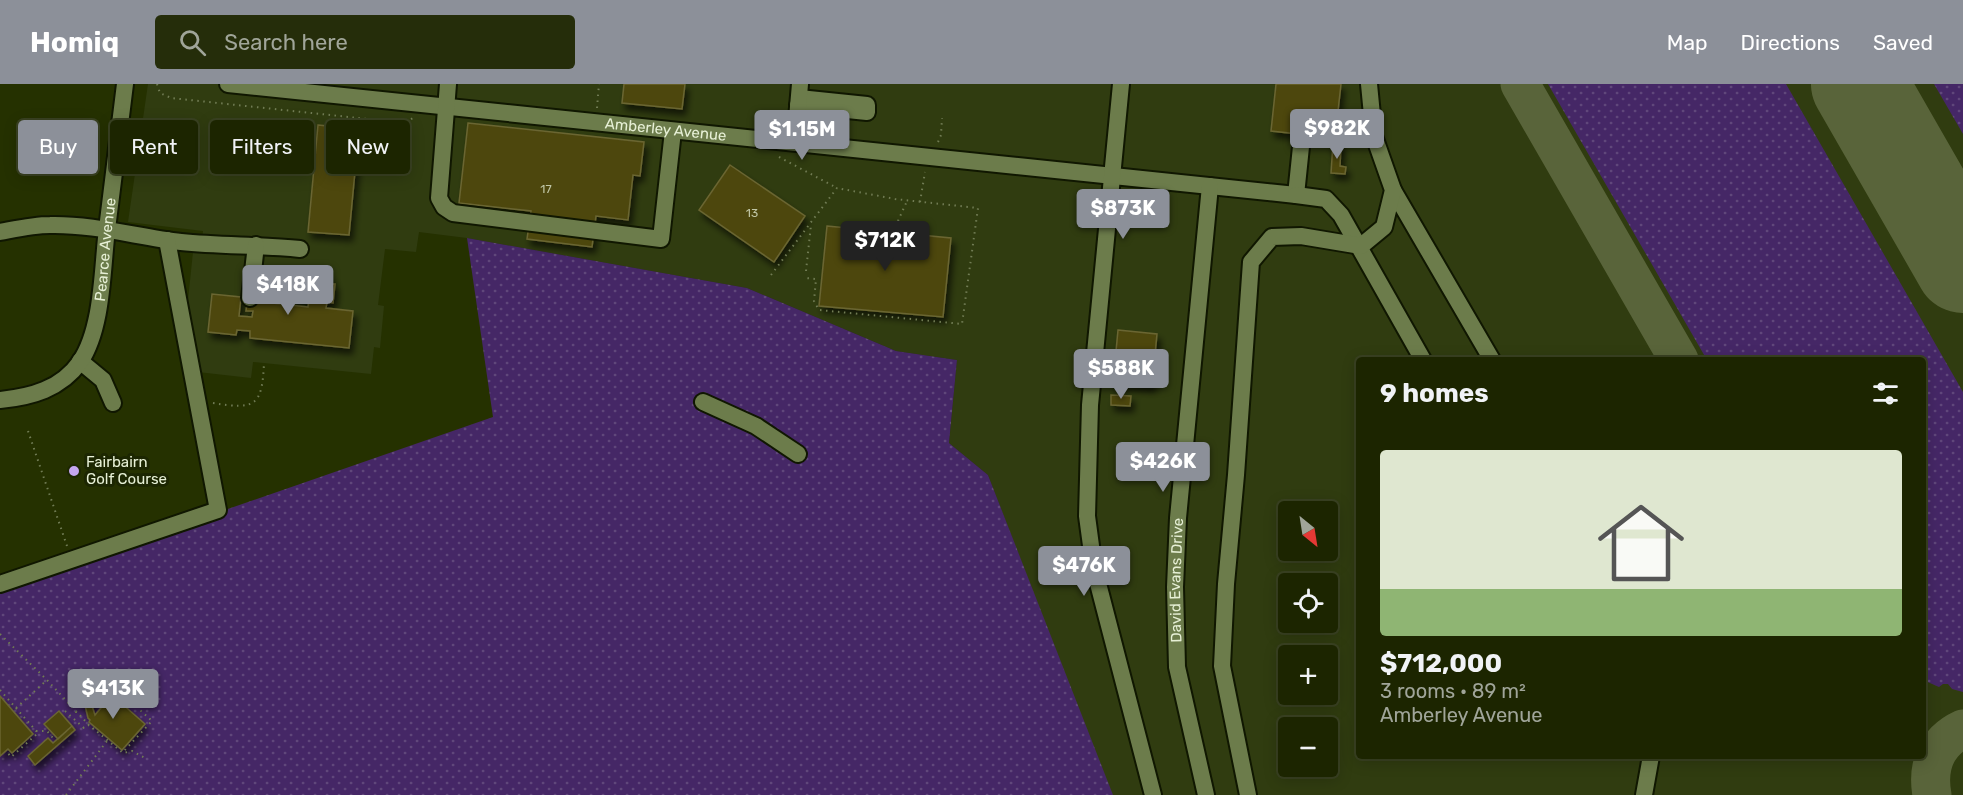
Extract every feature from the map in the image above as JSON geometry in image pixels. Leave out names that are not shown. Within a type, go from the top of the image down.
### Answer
[{"type":"street","name":"Pearce Avenue","points":[[76,367],[90,338],[96,317],[125,84]]},
{"type":"street","name":"Amberley Avenue","points":[[228,84],[1326,199],[1341,215],[1361,246],[1422,357]]},
{"type":"street","points":[[448,84],[438,198],[444,207],[453,213],[661,239],[673,131]]},
{"type":"street","points":[[1121,84],[1090,405],[1087,516],[1094,568],[1153,795]]},
{"type":"street","points":[[1368,84],[1374,136],[1393,190],[1490,357]]},
{"type":"street","points":[[795,142],[799,96],[867,108]]},
{"type":"street","points":[[1296,195],[1302,137]]},
{"type":"street","name":"David Evans Drive","points":[[1206,795],[1177,667],[1175,587],[1178,518],[1210,186]]},
{"type":"street","points":[[1248,795],[1222,666],[1226,584],[1251,262],[1272,237],[1301,236],[1361,246],[1384,227],[1393,190]]},
{"type":"street","points":[[0,232],[48,225],[167,240],[300,249]]},
{"type":"street","points":[[0,584],[219,510],[167,240]]},
{"type":"street","points":[[251,292],[256,245]]},
{"type":"street","points":[[0,400],[42,391],[60,382],[76,367],[103,380],[113,403]]},
{"type":"street","points":[[703,402],[756,426],[798,454]]},
{"type":"street","points":[[1644,795],[1650,759]]},
{"type":"path","points":[[157,84],[160,93],[171,98],[405,123],[415,115]]},
{"type":"path","points":[[596,114],[599,84]]},
{"type":"path","points":[[771,275],[837,188],[907,201],[978,207],[963,324],[819,310],[814,301],[816,279],[806,278]]},
{"type":"path","points":[[893,232],[907,201]]},
{"type":"path","points":[[806,271],[812,222]]},
{"type":"path","points":[[251,292],[292,291]]},
{"type":"path","points":[[198,400],[231,406],[243,406],[255,402],[261,393],[264,363]]},
{"type":"path","points":[[28,431],[72,560]]},
{"type":"path","points":[[0,634],[47,680],[88,725],[123,753],[132,751],[147,759]]},
{"type":"path","points":[[16,708],[47,680]]},
{"type":"path","points":[[76,713],[77,691],[113,685],[152,721],[123,753]]},
{"type":"path","points":[[0,690],[39,733],[11,757],[7,752]]},
{"type":"path","points":[[65,711],[84,728],[88,725]]},
{"type":"path","points":[[36,730],[47,731],[53,738]]},
{"type":"path","points":[[66,795],[107,741]]},
{"type":"shaded area","points":[[148,84],[1963,84],[1963,795],[1111,795],[988,475],[949,443],[957,360],[896,351],[747,288],[467,238],[419,232],[416,252],[385,249],[378,305],[384,306],[380,348],[374,347],[371,374],[253,362],[251,378],[198,372],[187,310],[193,252],[201,253],[203,231],[128,222],[135,174],[198,174],[198,120],[143,120]]},
{"type":"shaded area","points":[[1548,84],[1786,84],[1963,392],[1963,692],[1952,689],[1948,684],[1939,687],[1926,681],[1926,357],[1705,357]]},
{"type":"shaded area","points":[[1934,84],[1963,84],[1963,134]]},
{"type":"shaded area","name":"Fairbairn Golf Course","points":[[467,238],[747,288],[896,351],[957,360],[949,443],[988,475],[1113,795],[0,795],[0,588],[493,417]]},
{"type":"building","points":[[624,84],[685,84],[682,109],[622,103]]},
{"type":"building","points":[[1276,84],[1341,84],[1335,138],[1271,131]]},
{"type":"building","points":[[468,123],[644,142],[640,176],[633,175],[628,220],[596,216],[592,247],[527,239],[531,211],[459,203]]},
{"type":"building","points":[[318,125],[326,126],[326,174],[355,174],[349,235],[308,232]]},
{"type":"building","points":[[1333,143],[1341,144],[1340,166],[1346,167],[1345,174],[1331,173]]},
{"type":"building","points":[[730,165],[805,216],[774,262],[699,210]]},
{"type":"building","points":[[827,226],[951,238],[943,317],[819,306]]},
{"type":"building","points":[[299,273],[332,277],[331,284],[335,284],[333,303],[327,302],[326,308],[353,311],[349,348],[250,338],[250,331],[237,330],[236,335],[208,332],[212,294],[241,297],[239,316],[252,317],[253,311],[246,311],[247,303],[254,301],[308,307],[309,300],[291,298],[293,280],[298,281]]},
{"type":"building","points":[[1118,330],[1157,334],[1152,386],[1113,383]]},
{"type":"building","points":[[1111,395],[1131,396],[1130,406],[1111,405]]},
{"type":"building","points":[[94,690],[96,702],[91,703],[95,715],[112,695],[145,724],[122,750],[89,722],[85,705],[82,706],[80,693]]},
{"type":"building","points":[[0,696],[33,734],[12,753],[8,749],[0,756]]},
{"type":"building","points":[[59,711],[72,726],[58,739],[44,724]]},
{"type":"building","points":[[72,726],[75,730],[35,765],[28,756],[48,738],[53,743]]},
{"type":"taxiway","points":[[1520,84],[1677,357]]},
{"type":"taxiway","points":[[1932,795],[1931,775],[1935,756],[1953,734],[1963,729]]},
{"type":"runway","points":[[1859,84],[1963,265]]},
{"type":"place","name":"Fairbairn Golf Course","points":[[74,471]]}]
